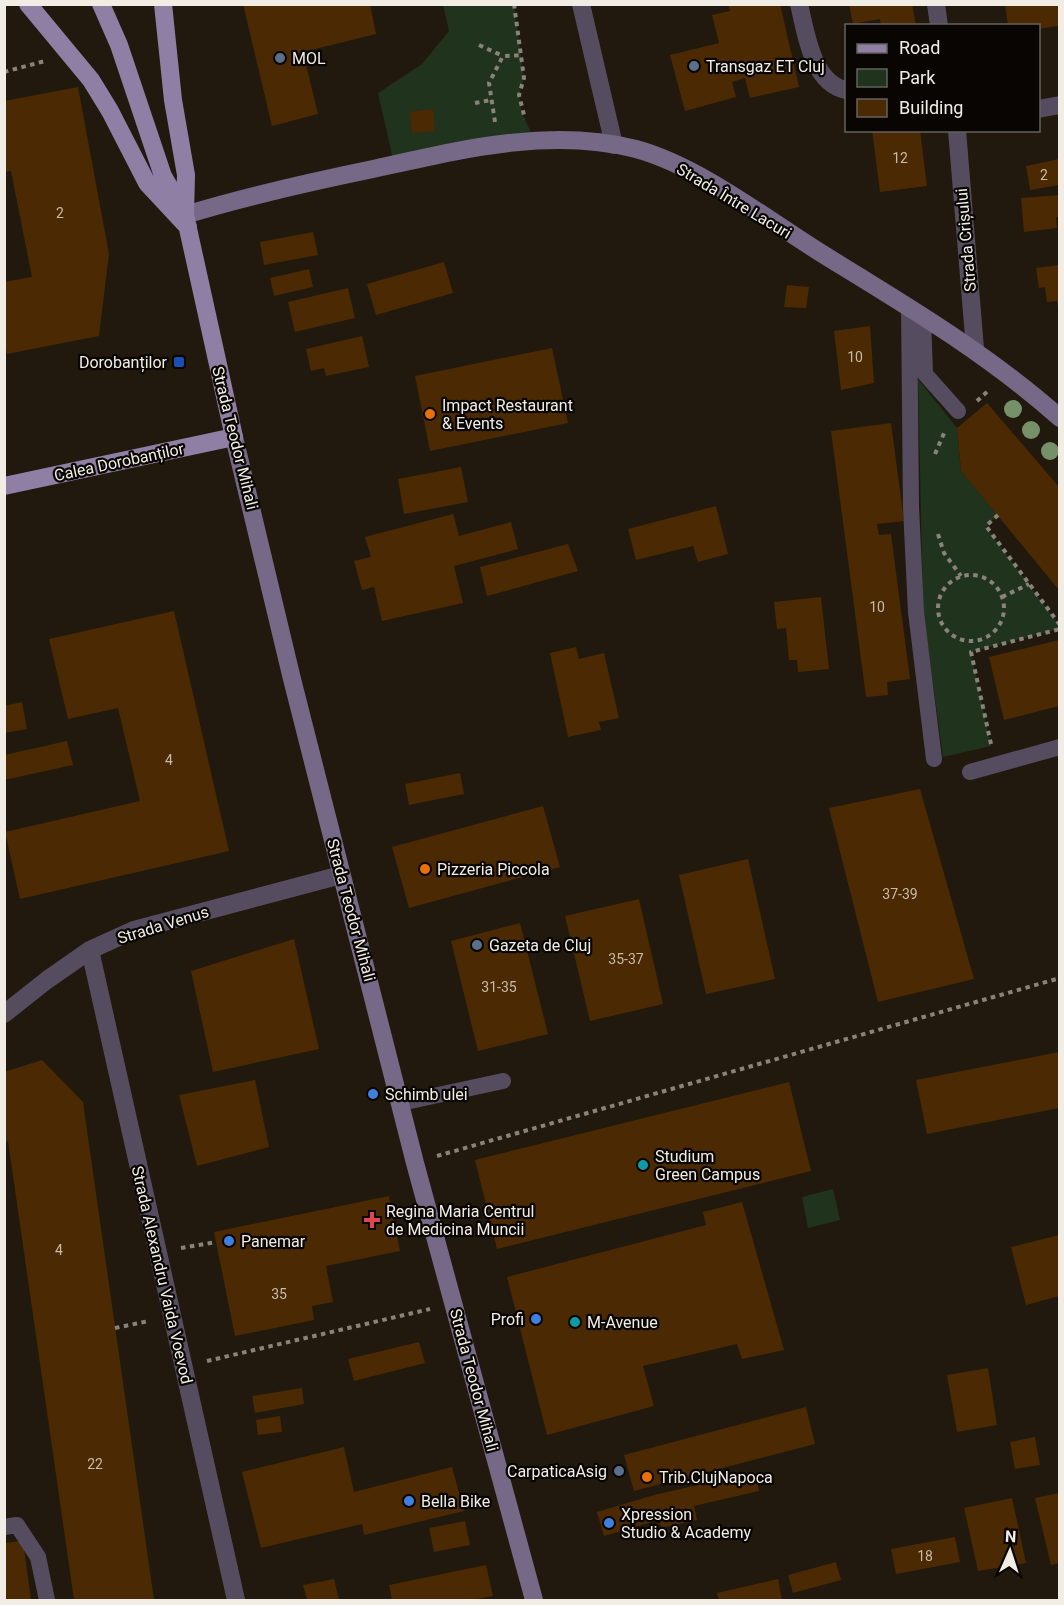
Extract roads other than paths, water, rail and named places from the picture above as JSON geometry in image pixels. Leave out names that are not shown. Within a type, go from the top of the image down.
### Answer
[{"type":"main road","points":[[28,4],[91,81],[110,111],[147,183],[186,221]]},
{"type":"main road","points":[[101,4],[119,45],[163,176],[186,221]]},
{"type":"main road","points":[[163,4],[173,100],[186,175],[186,221]]},
{"type":"main road","name":"Strada Între Lacuri","points":[[186,221],[221,204],[435,155],[498,144],[592,141],[637,150],[664,160],[708,182],[975,349],[1059,418]]},
{"type":"main road","name":"Strada Teodor Mihali","points":[[186,221],[234,437],[341,875],[415,1163],[534,1600]]},
{"type":"main road","name":"Calea Dorobanților","points":[[4,486],[234,437]]},
{"type":"street","points":[[581,4],[614,146]]},
{"type":"street","points":[[799,4],[812,52],[820,69],[828,82],[845,90]]},
{"type":"street","points":[[936,4],[939,24]]},
{"type":"street","points":[[1040,109],[1059,105]]},
{"type":"street","name":"Strada Crișului","points":[[957,132],[975,349]]},
{"type":"street","name":"Strada Venus","points":[[4,1014],[90,950],[134,930],[341,875]]},
{"type":"street","name":"Strada Alexandru Vaida Voevod","points":[[90,950],[236,1600]]},
{"type":"lane","points":[[916,312],[925,374],[955,418]]},
{"type":"lane","points":[[916,312],[911,507],[916,612],[934,759]]},
{"type":"lane","points":[[970,772],[1059,747]]},
{"type":"lane","points":[[401,1103],[503,1081]]},
{"type":"lane","points":[[4,1527],[17,1525],[38,1557],[47,1600]]},
{"type":"place","name":"MOL","points":[[280,58]]},
{"type":"place","name":"Transgaz ET Cluj","points":[[694,66]]},
{"type":"place","name":"Dorobanților","points":[[179,362]]},
{"type":"place","name":"Impact Restaurant & Events","points":[[430,414]]},
{"type":"place","name":"Pizzeria Piccola","points":[[425,869]]},
{"type":"place","name":"Gazeta de Cluj","points":[[477,945]]},
{"type":"place","name":"Schimb ulei","points":[[373,1094]]},
{"type":"place","name":"Studium Green Campus","points":[[643,1165]]},
{"type":"place","name":"Regina Maria Centrul de Medicina Muncii","points":[[372,1220]]},
{"type":"place","name":"Panemar","points":[[229,1241]]},
{"type":"place","name":"Profi","points":[[536,1319]]},
{"type":"place","name":"M-Avenue","points":[[575,1322]]},
{"type":"place","name":"CarpaticaAsig","points":[[619,1471]]},
{"type":"place","name":"Trib.ClujNapoca","points":[[647,1477]]},
{"type":"place","name":"Bella Bike","points":[[409,1501]]},
{"type":"place","name":"Xpression Studio & Academy","points":[[609,1523]]}]
